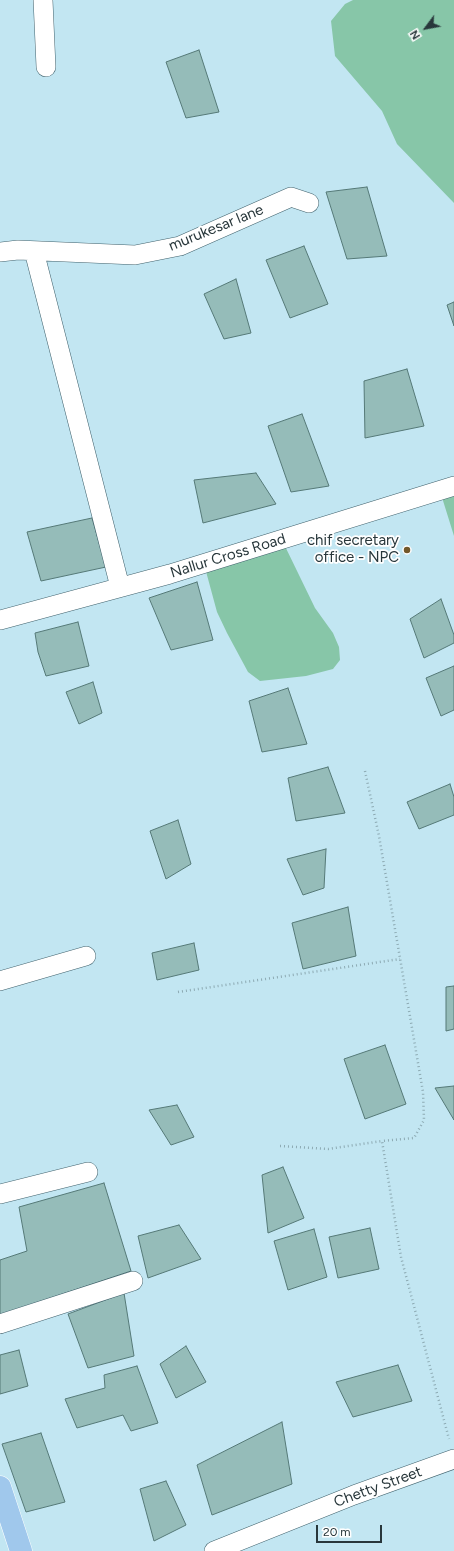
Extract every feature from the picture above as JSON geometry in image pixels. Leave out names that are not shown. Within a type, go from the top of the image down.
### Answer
[{"type":"main road","points":[[0,1487],[21,1551]]},
{"type":"street","points":[[43,0],[46,67]]},
{"type":"street","name":"murukesar lane","points":[[0,252],[34,251],[135,255],[180,246],[291,197],[309,203]]},
{"type":"street","points":[[34,251],[120,588]]},
{"type":"street","name":"Nallur Cross Road","points":[[0,620],[170,574],[454,486]]},
{"type":"street","points":[[0,981],[86,956]]},
{"type":"street","points":[[0,1194],[88,1172]]},
{"type":"street","points":[[0,1324],[133,1281]]},
{"type":"street","name":"Chetty Street","points":[[214,1551],[354,1495],[452,1452]]},
{"type":"path","points":[[280,1146],[328,1149],[414,1138],[424,1120],[423,1092],[379,836],[365,771]]},
{"type":"path","points":[[178,992],[400,959]]},
{"type":"path","points":[[382,1141],[400,1257],[452,1452]]},
{"type":"green space","points":[[353,0],[454,0],[454,203],[397,144],[382,111],[335,56],[331,21],[345,4]]},
{"type":"green space","points":[[454,486],[454,536],[440,491]]},
{"type":"green space","points":[[282,540],[315,608],[333,633],[339,647],[340,660],[333,669],[306,676],[260,681],[248,672],[227,633],[217,612],[204,564]]},
{"type":"building","points":[[199,50],[219,112],[186,118],[166,62]]},
{"type":"building","points":[[367,187],[387,256],[347,259],[326,192]]},
{"type":"building","points":[[304,246],[328,304],[290,318],[266,260]]},
{"type":"building","points":[[236,279],[251,333],[224,339],[204,294]]},
{"type":"building","points":[[454,302],[454,326],[447,305]]},
{"type":"building","points":[[407,369],[424,426],[365,438],[364,381]]},
{"type":"building","points":[[302,414],[329,486],[291,492],[268,426]]},
{"type":"building","points":[[256,473],[276,504],[203,523],[194,480]]},
{"type":"building","points":[[92,518],[106,567],[41,581],[27,532]]},
{"type":"building","points":[[197,582],[213,640],[171,650],[149,598]]},
{"type":"building","points":[[441,599],[454,635],[454,643],[424,658],[410,619]]},
{"type":"building","points":[[78,622],[89,666],[46,676],[38,652],[35,633]]},
{"type":"building","points":[[454,666],[454,710],[441,716],[426,678]]},
{"type":"building","points":[[93,682],[102,713],[79,724],[66,692]]},
{"type":"building","points":[[288,688],[307,744],[262,752],[249,701]]},
{"type":"building","points":[[328,767],[345,813],[296,821],[288,778]]},
{"type":"building","points":[[450,784],[454,797],[454,815],[419,829],[407,802]]},
{"type":"building","points":[[178,820],[191,864],[166,879],[150,831]]},
{"type":"building","points":[[326,849],[324,888],[303,895],[287,859]]},
{"type":"building","points":[[348,907],[356,956],[303,969],[292,923]]},
{"type":"building","points":[[194,943],[199,970],[157,980],[152,953]]},
{"type":"building","points":[[454,986],[454,1029],[446,1031],[446,987]]},
{"type":"building","points":[[385,1045],[406,1104],[365,1119],[344,1059]]},
{"type":"building","points":[[454,1086],[454,1120],[435,1088]]},
{"type":"building","points":[[177,1105],[194,1137],[171,1145],[149,1110]]},
{"type":"building","points":[[283,1167],[304,1218],[268,1233],[262,1175]]},
{"type":"building","points":[[104,1183],[131,1271],[0,1315],[0,1260],[27,1251],[19,1207]]},
{"type":"building","points":[[179,1225],[201,1259],[148,1278],[138,1236]]},
{"type":"building","points":[[370,1228],[379,1269],[338,1278],[329,1237]]},
{"type":"building","points":[[314,1229],[327,1277],[288,1290],[274,1241]]},
{"type":"building","points":[[124,1293],[134,1356],[88,1368],[68,1314]]},
{"type":"building","points":[[186,1346],[206,1382],[176,1398],[160,1364]]},
{"type":"building","points":[[19,1350],[28,1386],[0,1394],[0,1355]]},
{"type":"building","points":[[398,1365],[412,1401],[353,1417],[336,1382]]},
{"type":"building","points":[[137,1366],[158,1423],[131,1431],[123,1415],[77,1428],[65,1399],[105,1388],[104,1375]]},
{"type":"building","points":[[282,1422],[292,1484],[212,1515],[197,1465]]},
{"type":"building","points":[[41,1433],[65,1502],[26,1512],[2,1444]]},
{"type":"building","points":[[166,1481],[186,1525],[154,1541],[140,1489]]},
{"type":"place","name":"chif secretary office - NPC","points":[[407,550]]}]
